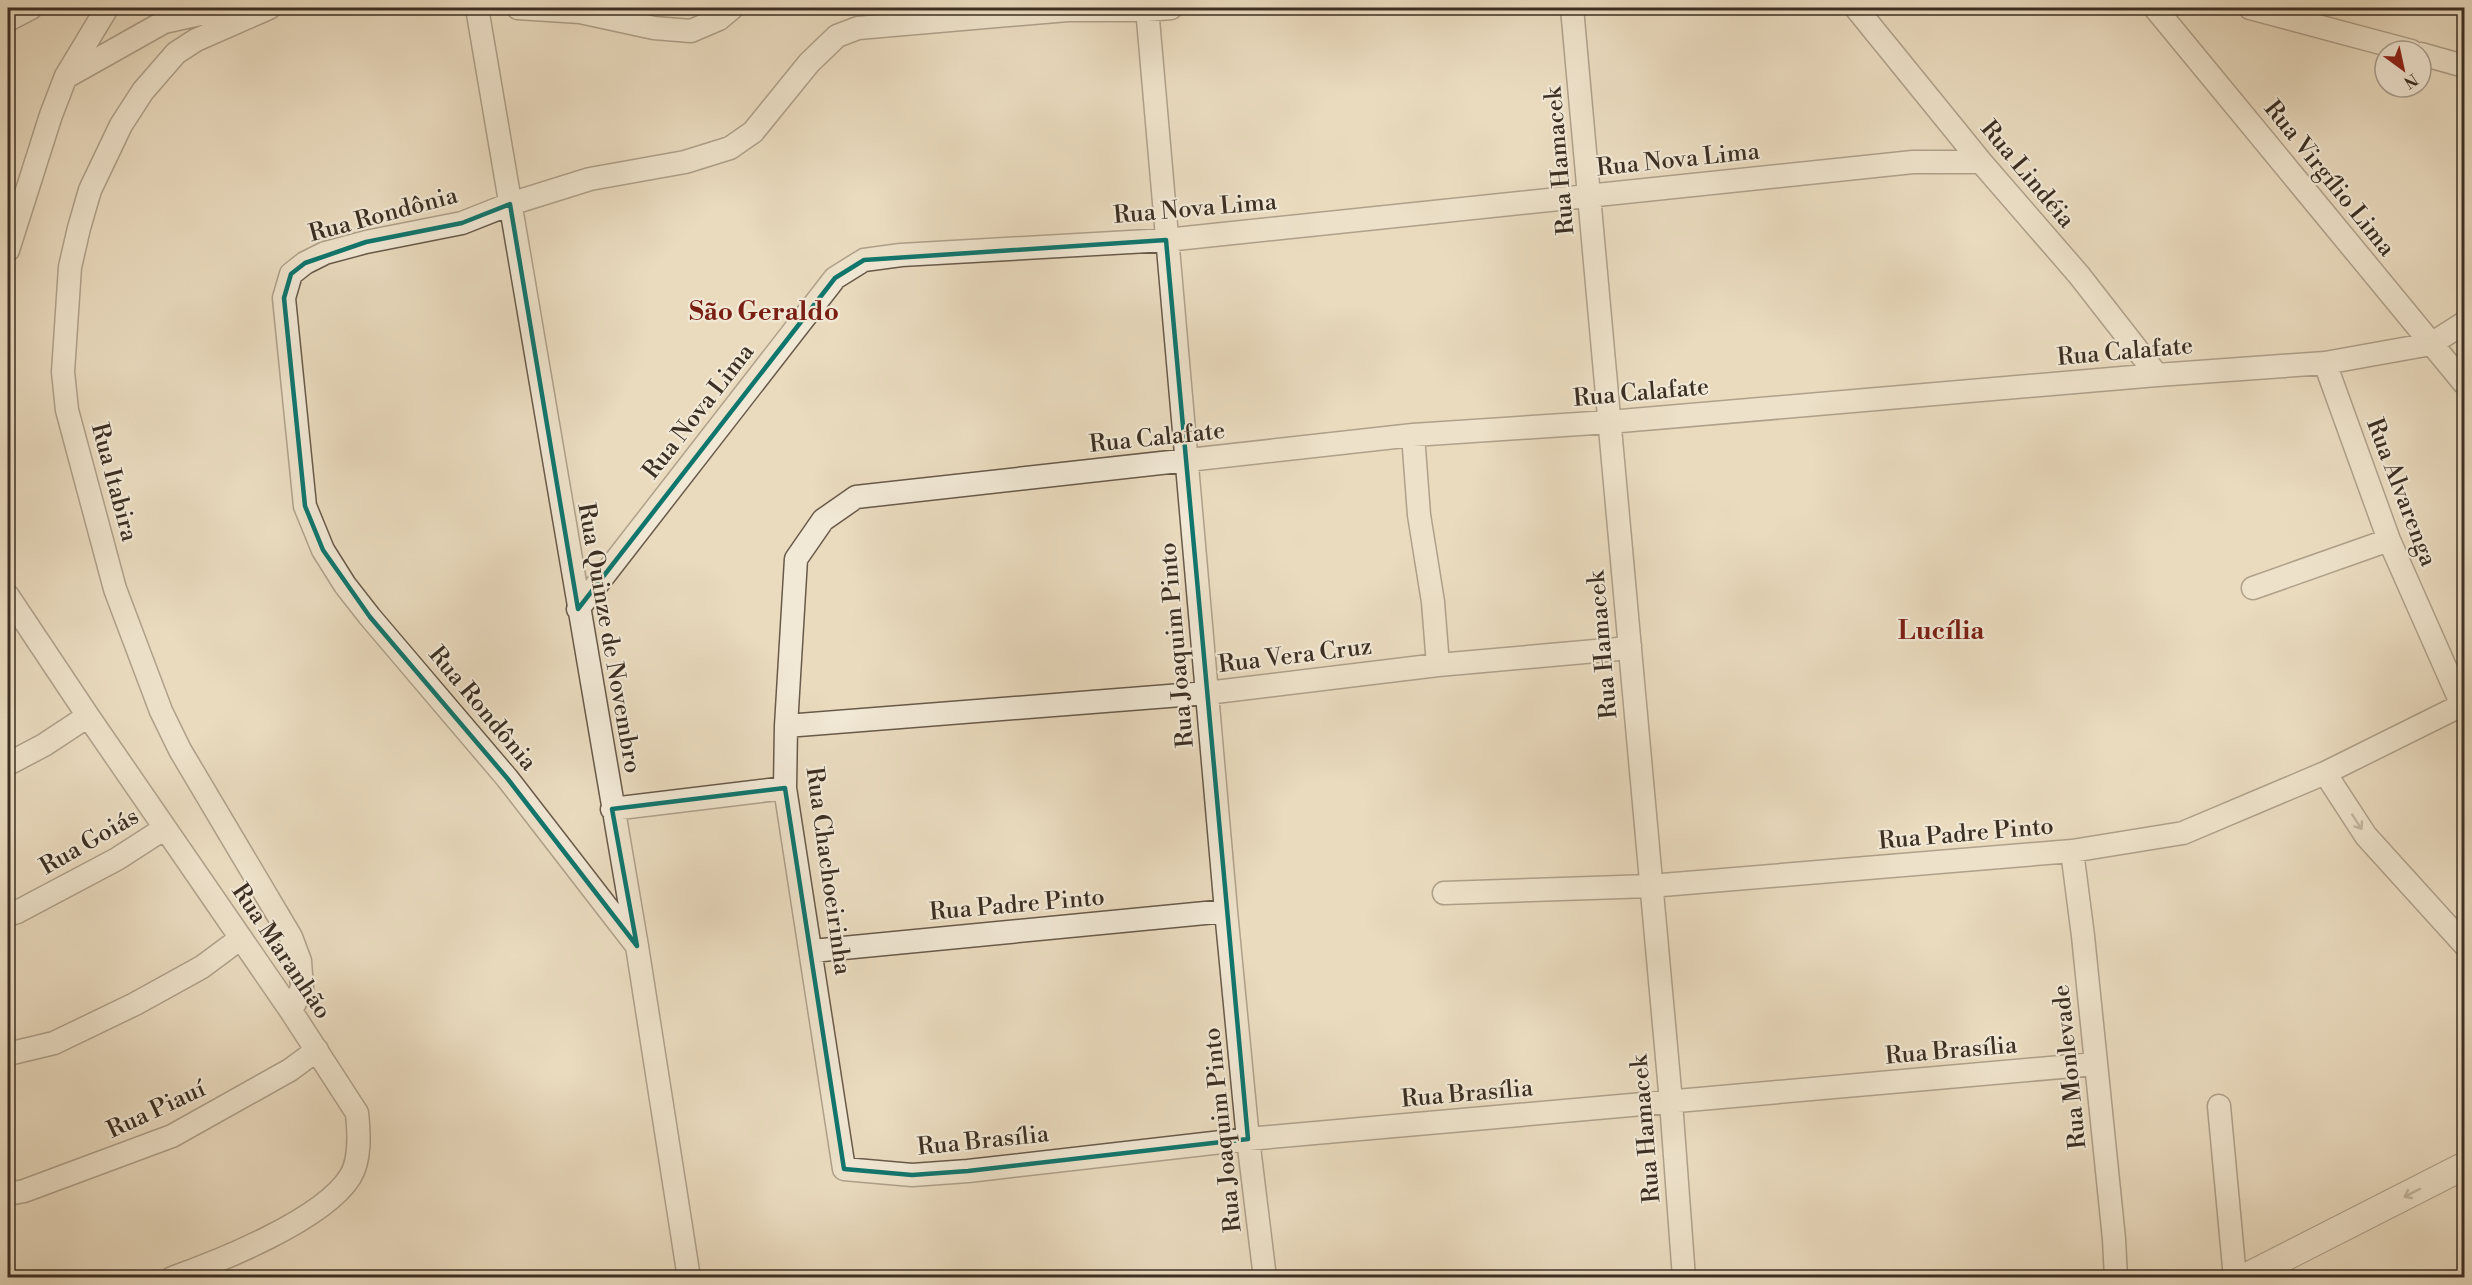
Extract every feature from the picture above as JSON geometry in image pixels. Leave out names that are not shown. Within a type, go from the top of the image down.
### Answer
[{"type":"street","points":[[8,20],[31,8]]},
{"type":"street","points":[[8,250],[51,115],[66,76],[107,8]]},
{"type":"street","points":[[66,76],[164,21],[209,12],[263,8]]},
{"type":"street","name":"Rua Itabira","points":[[269,8],[205,36],[176,53],[158,72],[121,124],[90,190],[79,228],[70,267],[63,372],[67,410],[125,620],[161,711],[180,750],[291,937],[300,961],[302,988],[291,1011]]},
{"type":"street","name":"Rua Quinze de Novembro","points":[[477,8],[637,946],[689,1278]]},
{"type":"street","points":[[518,8],[580,12],[654,28],[691,31],[719,20],[732,8]]},
{"type":"street","name":"Rua Rondônia","points":[[637,946],[507,778],[345,585],[323,550],[305,506],[284,298],[291,274],[305,263],[325,253],[366,242],[462,223],[510,204],[590,179],[685,162],[730,148],[753,132],[816,56],[837,36],[858,28],[1068,10],[1171,8]]},
{"type":"street","name":"Rua Hamacek","points":[[1572,8],[1671,1102],[1684,1278]]},
{"type":"street","name":"Rua Lindéia","points":[[1856,8],[1981,162],[2079,275],[2157,375]]},
{"type":"street","name":"Rua Virgílio Lima","points":[[2155,8],[2464,383]]},
{"type":"street","points":[[2250,8],[2373,41]]},
{"type":"street","name":"Rua Joaquim Pinto","points":[[1147,9],[1226,911],[1248,1139],[1265,1278]]},
{"type":"street","points":[[2433,57],[2464,66]]},
{"type":"street","name":"Rua Nova Lima","points":[[578,609],[835,278],[864,260],[901,255],[1166,240],[1913,162],[1981,162]]},
{"type":"street","points":[[2431,344],[2464,323]]},
{"type":"street","name":"Rua Calafate","points":[[856,497],[1413,435],[1609,422],[2157,375],[2325,363],[2431,344]]},
{"type":"street","name":"Rua Alvarenga","points":[[2325,363],[2389,540],[2463,704]]},
{"type":"street","points":[[1413,435],[1419,515],[1433,602],[1438,665]]},
{"type":"street","name":"Rua Chachoeirinha","points":[[844,1169],[785,788],[786,726],[796,559],[823,520],[856,497]]},
{"type":"street","points":[[2253,588],[2389,540]]},
{"type":"street","name":"Rua Maranhão","points":[[8,596],[88,717],[291,1011],[357,1113],[357,1153],[351,1176],[331,1198],[294,1222],[213,1263],[172,1278]]},
{"type":"street","name":"Rua Vera Cruz","points":[[786,726],[1207,693],[1438,665],[1618,649],[1630,646]]},
{"type":"street","name":"Rua Padre Pinto","points":[[1444,893],[1650,886],[2072,851],[2183,833],[2325,773],[2463,704]]},
{"type":"street","points":[[8,764],[44,745],[88,717]]},
{"type":"street","points":[[2325,773],[2366,836],[2464,944]]},
{"type":"street","points":[[612,808],[785,788]]},
{"type":"street","name":"Rua Goiás","points":[[8,915],[117,859],[165,828]]},
{"type":"street","name":"Rua Monlevade","points":[[2072,851],[2083,936],[2116,1278]]},
{"type":"street","name":"Rua Padre Pinto","points":[[812,951],[1226,911]]},
{"type":"street","points":[[8,1054],[54,1043],[135,1004],[202,967],[241,938]]},
{"type":"street","name":"Rua Piauí","points":[[8,1194],[24,1191],[172,1136],[290,1070],[317,1050]]},
{"type":"street","name":"Rua Brasília","points":[[844,1169],[912,1175],[968,1171],[1248,1139],[2095,1064]]},
{"type":"street","points":[[2218,1106],[2235,1278]]},
{"type":"street","points":[[2244,1278],[2464,1166]]},
{"type":"highlighted area","points":[[510,204],[578,609],[835,278],[864,260],[1166,240],[1248,1139],[968,1171],[912,1175],[844,1169],[785,788],[612,809],[637,946],[507,778],[370,617],[323,550],[305,506],[284,298],[291,274],[305,263],[366,242],[462,223]]},
{"type":"district","name":"São Geraldo","points":[[764,311]]},
{"type":"district","name":"Lucília","points":[[1941,630]]}]
